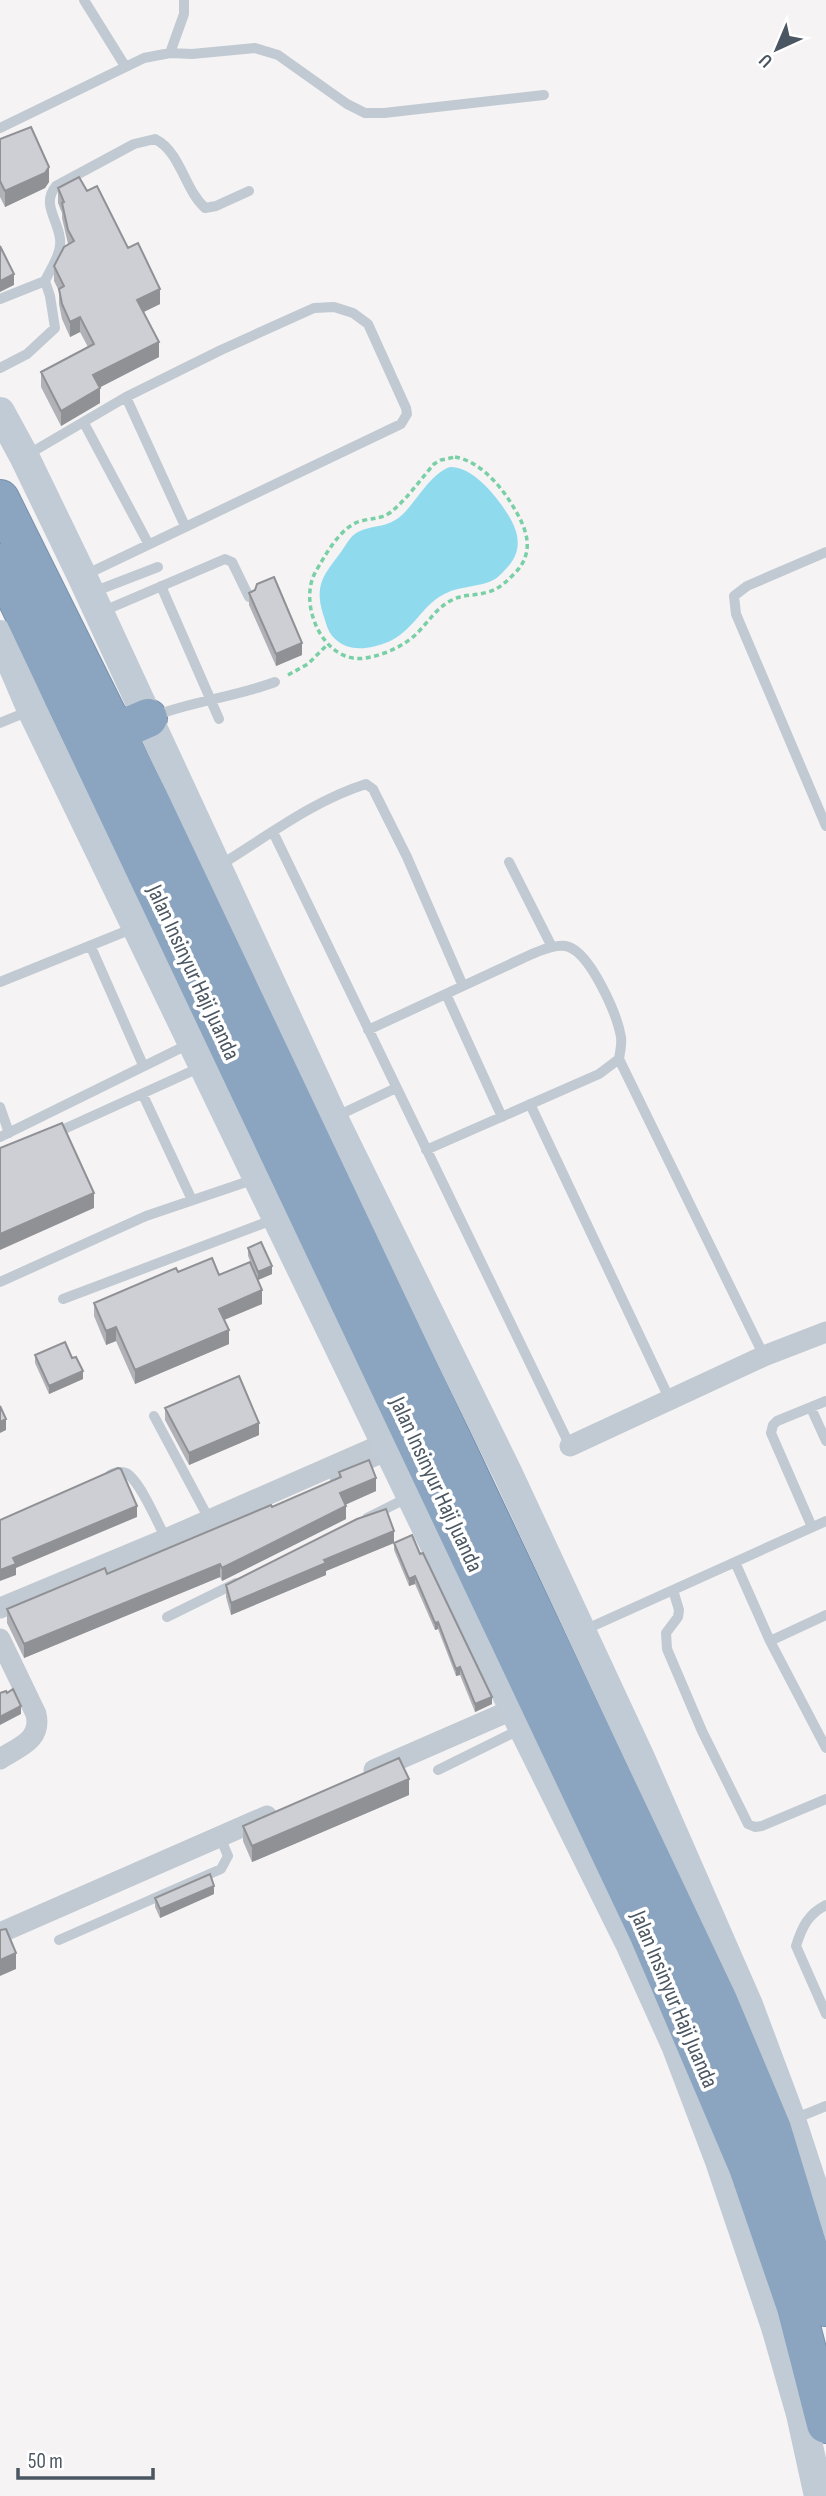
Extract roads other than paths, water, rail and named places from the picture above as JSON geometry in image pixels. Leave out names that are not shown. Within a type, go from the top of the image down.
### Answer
[{"type":"highway","name":"Jalan Insinyur Haji Juanda","points":[[0,499],[148,718],[238,950],[625,1764],[719,2003],[790,2121],[826,2307]]},
{"type":"highway","name":"Jalan Insinyur Haji Juanda","points":[[0,563],[639,1939],[748,2167],[796,2307],[826,2424]]},
{"type":"street","name":"Jalan Insinyur Haji Juanda","points":[[0,412],[34,450],[100,590],[148,718],[223,863],[238,950],[342,1114],[508,1474],[567,1638]]},
{"type":"street","name":"Jalan Insinyur Haji Juanda","points":[[0,635],[32,710],[519,1719],[639,1939],[720,2161],[783,2352],[801,2413],[819,2496]]},
{"type":"street","points":[[570,1446],[764,1356],[826,1332]]},
{"type":"street","points":[[0,1608],[209,1519],[388,1449]]},
{"type":"street","points":[[0,1639],[36,1714],[38,1724],[37,1733],[0,1759]]},
{"type":"street","points":[[356,1778],[519,1719]]},
{"type":"street","points":[[0,1933],[281,1810]]},
{"type":"street","name":"Jalan Insinyur Haji Juanda","points":[[790,2121],[826,2227]]},
{"type":"lane","points":[[84,0],[125,66]]},
{"type":"lane","points":[[170,53],[184,15],[184,0]]},
{"type":"lane","points":[[0,128],[125,66],[144,58],[170,53],[192,54],[255,48],[278,55],[347,104],[365,113],[544,95]]},
{"type":"lane","points":[[0,299],[45,281],[57,258],[61,238],[49,201],[50,193],[62,181],[134,144],[155,139],[167,146],[195,199],[205,208],[249,191]]},
{"type":"lane","points":[[0,368],[27,354],[55,328],[45,281]]},
{"type":"lane","points":[[34,450],[126,397],[314,307],[334,307],[353,313],[368,324],[406,408],[407,414],[401,424],[148,543],[100,590]]},
{"type":"lane","points":[[126,397],[185,526]]},
{"type":"lane","points":[[84,423],[148,543]]},
{"type":"lane","points":[[826,552],[747,586],[734,596],[736,614],[826,826]]},
{"type":"lane","points":[[100,590],[161,586],[229,559],[233,562],[249,597]]},
{"type":"lane","points":[[100,590],[158,567]]},
{"type":"lane","points":[[161,586],[219,719]]},
{"type":"lane","points":[[148,718],[210,698],[245,693],[275,682]]},
{"type":"lane","points":[[0,723],[32,710]]},
{"type":"lane","points":[[223,863],[246,851],[298,815],[366,784],[373,789],[407,858],[463,986]]},
{"type":"lane","points":[[273,832],[570,1446]]},
{"type":"lane","points":[[509,862],[552,947]]},
{"type":"lane","points":[[0,982],[91,947],[136,926]]},
{"type":"lane","points":[[368,1030],[531,954],[552,947],[568,946],[586,958],[615,1019],[621,1039],[619,1059],[764,1356]]},
{"type":"lane","points":[[91,947],[143,1065]]},
{"type":"lane","points":[[446,994],[502,1117]]},
{"type":"lane","points":[[0,1107],[5,1135],[143,1065],[198,1054]]},
{"type":"lane","points":[[39,1140],[143,1095],[198,1054]]},
{"type":"lane","points":[[426,1150],[599,1074],[619,1059]]},
{"type":"lane","points":[[342,1114],[396,1088]]},
{"type":"lane","points":[[143,1095],[192,1200]]},
{"type":"lane","points":[[530,1104],[670,1400]]},
{"type":"lane","points":[[0,1282],[146,1216],[258,1178]]},
{"type":"lane","points":[[63,1300],[277,1218]]},
{"type":"lane","points":[[812,1527],[771,1433],[777,1421],[826,1401]]},
{"type":"lane","points":[[811,1408],[826,1441]]},
{"type":"lane","points":[[154,1416],[209,1519]]},
{"type":"lane","points":[[335,1479],[388,1449]]},
{"type":"lane","points":[[105,1477],[117,1471],[127,1474],[136,1482],[166,1539]]},
{"type":"lane","points":[[362,1520],[411,1496]]},
{"type":"lane","points":[[567,1638],[826,1521]]},
{"type":"lane","points":[[735,1562],[770,1641],[822,1729],[826,1748]]},
{"type":"lane","points":[[167,1617],[252,1575]]},
{"type":"lane","points":[[673,1590],[679,1610],[678,1617],[666,1633],[667,1649],[702,1731],[748,1824],[762,1826],[826,1799]]},
{"type":"lane","points":[[770,1641],[826,1615]]},
{"type":"lane","points":[[438,1770],[519,1719]]},
{"type":"lane","points":[[59,1940],[221,1869],[228,1856],[220,1837]]},
{"type":"lane","points":[[826,1905],[814,1911],[802,1928],[796,1947],[826,2014]]},
{"type":"lane","points":[[790,2121],[824,2107]]},
{"type":"water","points":[[450,467],[464,470],[476,478],[503,507],[513,524],[518,542],[513,560],[501,575],[492,581],[439,597],[403,633],[388,642],[360,648],[340,643],[328,629],[320,604],[320,587],[325,574],[353,536],[402,515],[436,475]]}]
